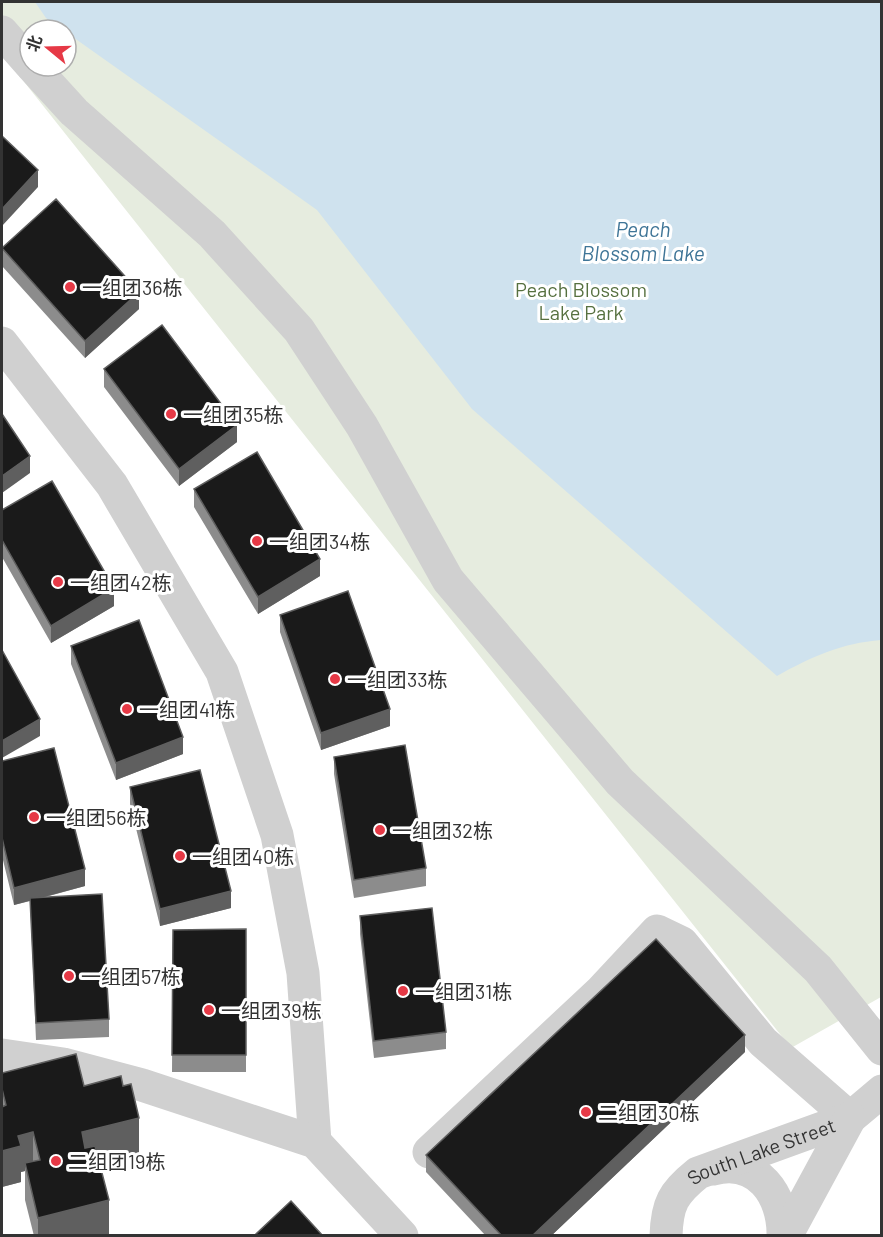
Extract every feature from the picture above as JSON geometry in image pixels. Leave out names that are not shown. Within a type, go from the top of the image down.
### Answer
[{"type":"street","points":[[2,32],[18,50]]},
{"type":"street","points":[[43,78],[74,112],[212,234],[299,330],[362,426],[448,580],[620,782],[818,969],[882,1049]]},
{"type":"street","points":[[2,343],[112,485],[222,672],[277,835],[303,973],[315,1143]]},
{"type":"street","points":[[429,1152],[601,991],[657,931],[682,943],[763,1042],[850,1118]]},
{"type":"street","points":[[2,1055],[63,1064],[142,1085],[315,1143],[402,1236]]},
{"type":"street","name":"South Lake Street","points":[[640,1236],[677,1203],[850,1118],[882,1091]]},
{"type":"street","name":"South Lake Street","points":[[784,1236],[850,1118]]},
{"type":"street","points":[[677,1203],[724,1166],[751,1172],[772,1190],[783,1215],[784,1236]]},
{"type":"green space","name":"Peach Blossom Lake Park","points":[[2,2],[881,2],[881,997],[791,1048],[21,78],[78,78],[78,18],[18,18],[18,74],[2,54]]},
{"type":"water","name":"Peach Blossom Lake","points":[[35,2],[881,2],[881,640],[853,644],[827,652],[777,676],[472,409],[317,210],[78,41],[78,18],[46,18]]},
{"type":"building","points":[[2,136],[38,170],[2,209]]},
{"type":"building","name":"一组团36栋","points":[[56,199],[139,292],[85,341],[2,248]]},
{"type":"building","name":"一组团35栋","points":[[162,325],[237,425],[179,469],[104,369]]},
{"type":"building","points":[[2,414],[30,456],[2,476]]},
{"type":"building","name":"一组团34栋","points":[[257,452],[320,559],[258,597],[194,489]]},
{"type":"building","name":"一组团42栋","points":[[52,481],[114,588],[51,626],[2,540],[2,510]]},
{"type":"building","name":"一组团33栋","points":[[348,591],[390,709],[321,733],[280,615]]},
{"type":"building","name":"一组团41栋","points":[[139,620],[183,737],[116,763],[71,646]]},
{"type":"building","points":[[2,650],[40,719],[2,741]]},
{"type":"building","name":"一组团32栋","points":[[405,745],[426,868],[354,880],[334,757]]},
{"type":"building","name":"一组团56栋","points":[[54,748],[85,869],[14,888],[2,838],[2,761]]},
{"type":"building","name":"一组团40栋","points":[[200,770],[231,891],[160,909],[130,787]]},
{"type":"building","name":"一组团57栋","points":[[102,894],[109,1019],[36,1023],[30,898]]},
{"type":"building","name":"一组团31栋","points":[[432,908],[446,1032],[374,1041],[360,916]]},
{"type":"building","name":"一组团39栋","points":[[246,929],[246,1055],[172,1055],[173,930]]},
{"type":"building","name":"二组团30栋","points":[[656,939],[745,1035],[532,1236],[502,1236],[426,1155]]},
{"type":"building","points":[[76,1054],[84,1086],[121,1076],[123,1086],[131,1084],[139,1118],[82,1132],[85,1148],[95,1146],[109,1200],[38,1218],[25,1163],[40,1160],[33,1132],[18,1136],[21,1146],[2,1151],[2,1107],[6,1105],[2,1089],[2,1073]]},
{"type":"building","points":[[291,1201],[323,1236],[257,1236],[256,1234]]},
{"type":"place","name":"一组团36栋","points":[[70,287]]},
{"type":"place","name":"一组团35栋","points":[[171,414]]},
{"type":"place","name":"一组团34栋","points":[[257,541]]},
{"type":"place","name":"一组团42栋","points":[[58,582]]},
{"type":"place","name":"一组团33栋","points":[[335,679]]},
{"type":"place","name":"一组团41栋","points":[[127,709]]},
{"type":"place","name":"一组团56栋","points":[[34,817]]},
{"type":"place","name":"一组团32栋","points":[[380,830]]},
{"type":"place","name":"一组团40栋","points":[[180,856]]},
{"type":"place","name":"一组团57栋","points":[[69,976]]},
{"type":"place","name":"一组团31栋","points":[[403,991]]},
{"type":"place","name":"一组团39栋","points":[[209,1010]]},
{"type":"place","name":"二组团30栋","points":[[586,1112]]},
{"type":"place","name":"二组团19栋","points":[[56,1161]]}]
